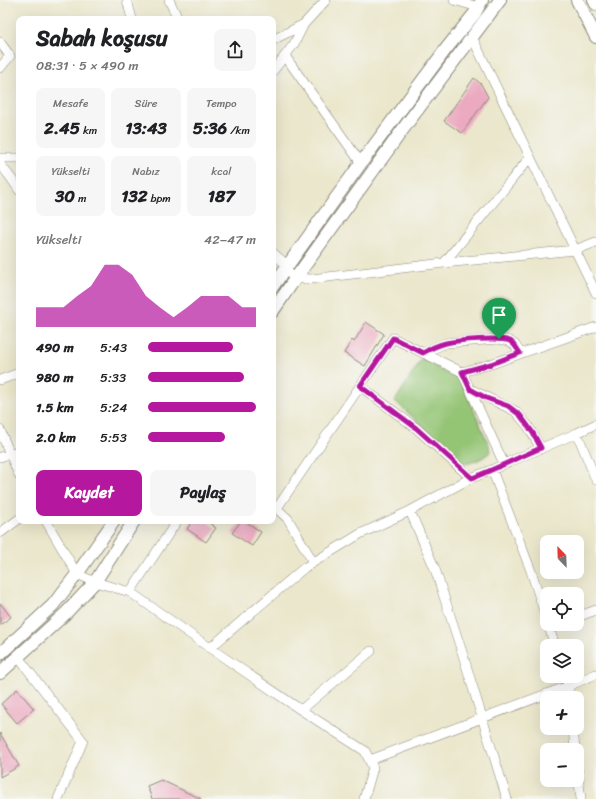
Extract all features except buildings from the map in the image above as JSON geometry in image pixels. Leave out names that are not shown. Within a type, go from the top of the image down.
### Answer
[{"type":"main road","points":[[276,307],[472,36],[500,0]]},
{"type":"main road","points":[[577,0],[596,37]]},
{"type":"main road","points":[[594,0],[596,4]]},
{"type":"main road","points":[[276,282],[361,163],[480,4]]},
{"type":"main road","points":[[0,654],[53,605],[112,524]]},
{"type":"main road","points":[[0,673],[66,613],[95,582],[132,524]]},
{"type":"street","points":[[127,0],[131,16]]},
{"type":"street","points":[[169,0],[177,16]]},
{"type":"street","points":[[276,67],[294,44],[304,24],[326,0]]},
{"type":"street","points":[[454,0],[480,4]]},
{"type":"street","points":[[276,38],[304,24]]},
{"type":"street","points":[[472,36],[596,293]]},
{"type":"street","points":[[0,42],[14,56],[0,68]]},
{"type":"street","points":[[285,56],[361,163]]},
{"type":"street","points":[[444,263],[530,157]]},
{"type":"street","points":[[0,158],[16,158]]},
{"type":"street","points":[[0,164],[16,186]]},
{"type":"street","points":[[276,256],[296,278],[311,279],[444,263],[575,250],[596,242]]},
{"type":"street","points":[[462,372],[491,364],[596,327]]},
{"type":"street","points":[[276,506],[393,338],[462,372],[504,464]]},
{"type":"street","points":[[423,353],[438,345],[446,343],[499,339],[509,341],[515,345],[520,353]]},
{"type":"street","points":[[0,380],[16,374]]},
{"type":"street","points":[[360,386],[416,428],[472,478]]},
{"type":"street","points":[[470,389],[515,411],[528,426],[541,448]]},
{"type":"street","points":[[210,648],[304,568],[360,534],[410,511],[472,478],[596,424]]},
{"type":"street","points":[[0,430],[16,468]]},
{"type":"street","points":[[577,433],[596,480]]},
{"type":"street","points":[[0,457],[16,451]]},
{"type":"street","points":[[492,470],[531,571],[540,599]]},
{"type":"street","points":[[276,508],[288,519],[313,562]]},
{"type":"street","points":[[410,511],[435,569],[507,799]]},
{"type":"street","points":[[0,534],[16,521]]},
{"type":"street","points":[[48,524],[77,574],[95,582],[130,592],[301,710],[366,751],[373,768],[364,799]]},
{"type":"street","points":[[130,592],[176,524]]},
{"type":"street","points":[[584,614],[596,610]]},
{"type":"street","points":[[301,710],[371,651]]},
{"type":"street","points":[[18,657],[83,741],[58,799]]},
{"type":"street","points":[[370,760],[568,686],[596,674]]},
{"type":"street","points":[[567,683],[568,691]]},
{"type":"street","points":[[580,787],[581,799]]},
{"type":"green space","points":[[422,358],[459,377],[489,445],[490,452],[485,456],[464,464],[395,401]]},
{"type":"route","points":[[393,338],[423,353],[438,345],[455,341],[499,339],[509,341],[515,345],[520,353],[491,364],[462,372],[470,389],[486,398],[508,406],[520,415],[533,433],[541,448],[472,478],[416,428],[360,386],[393,338]]}]
